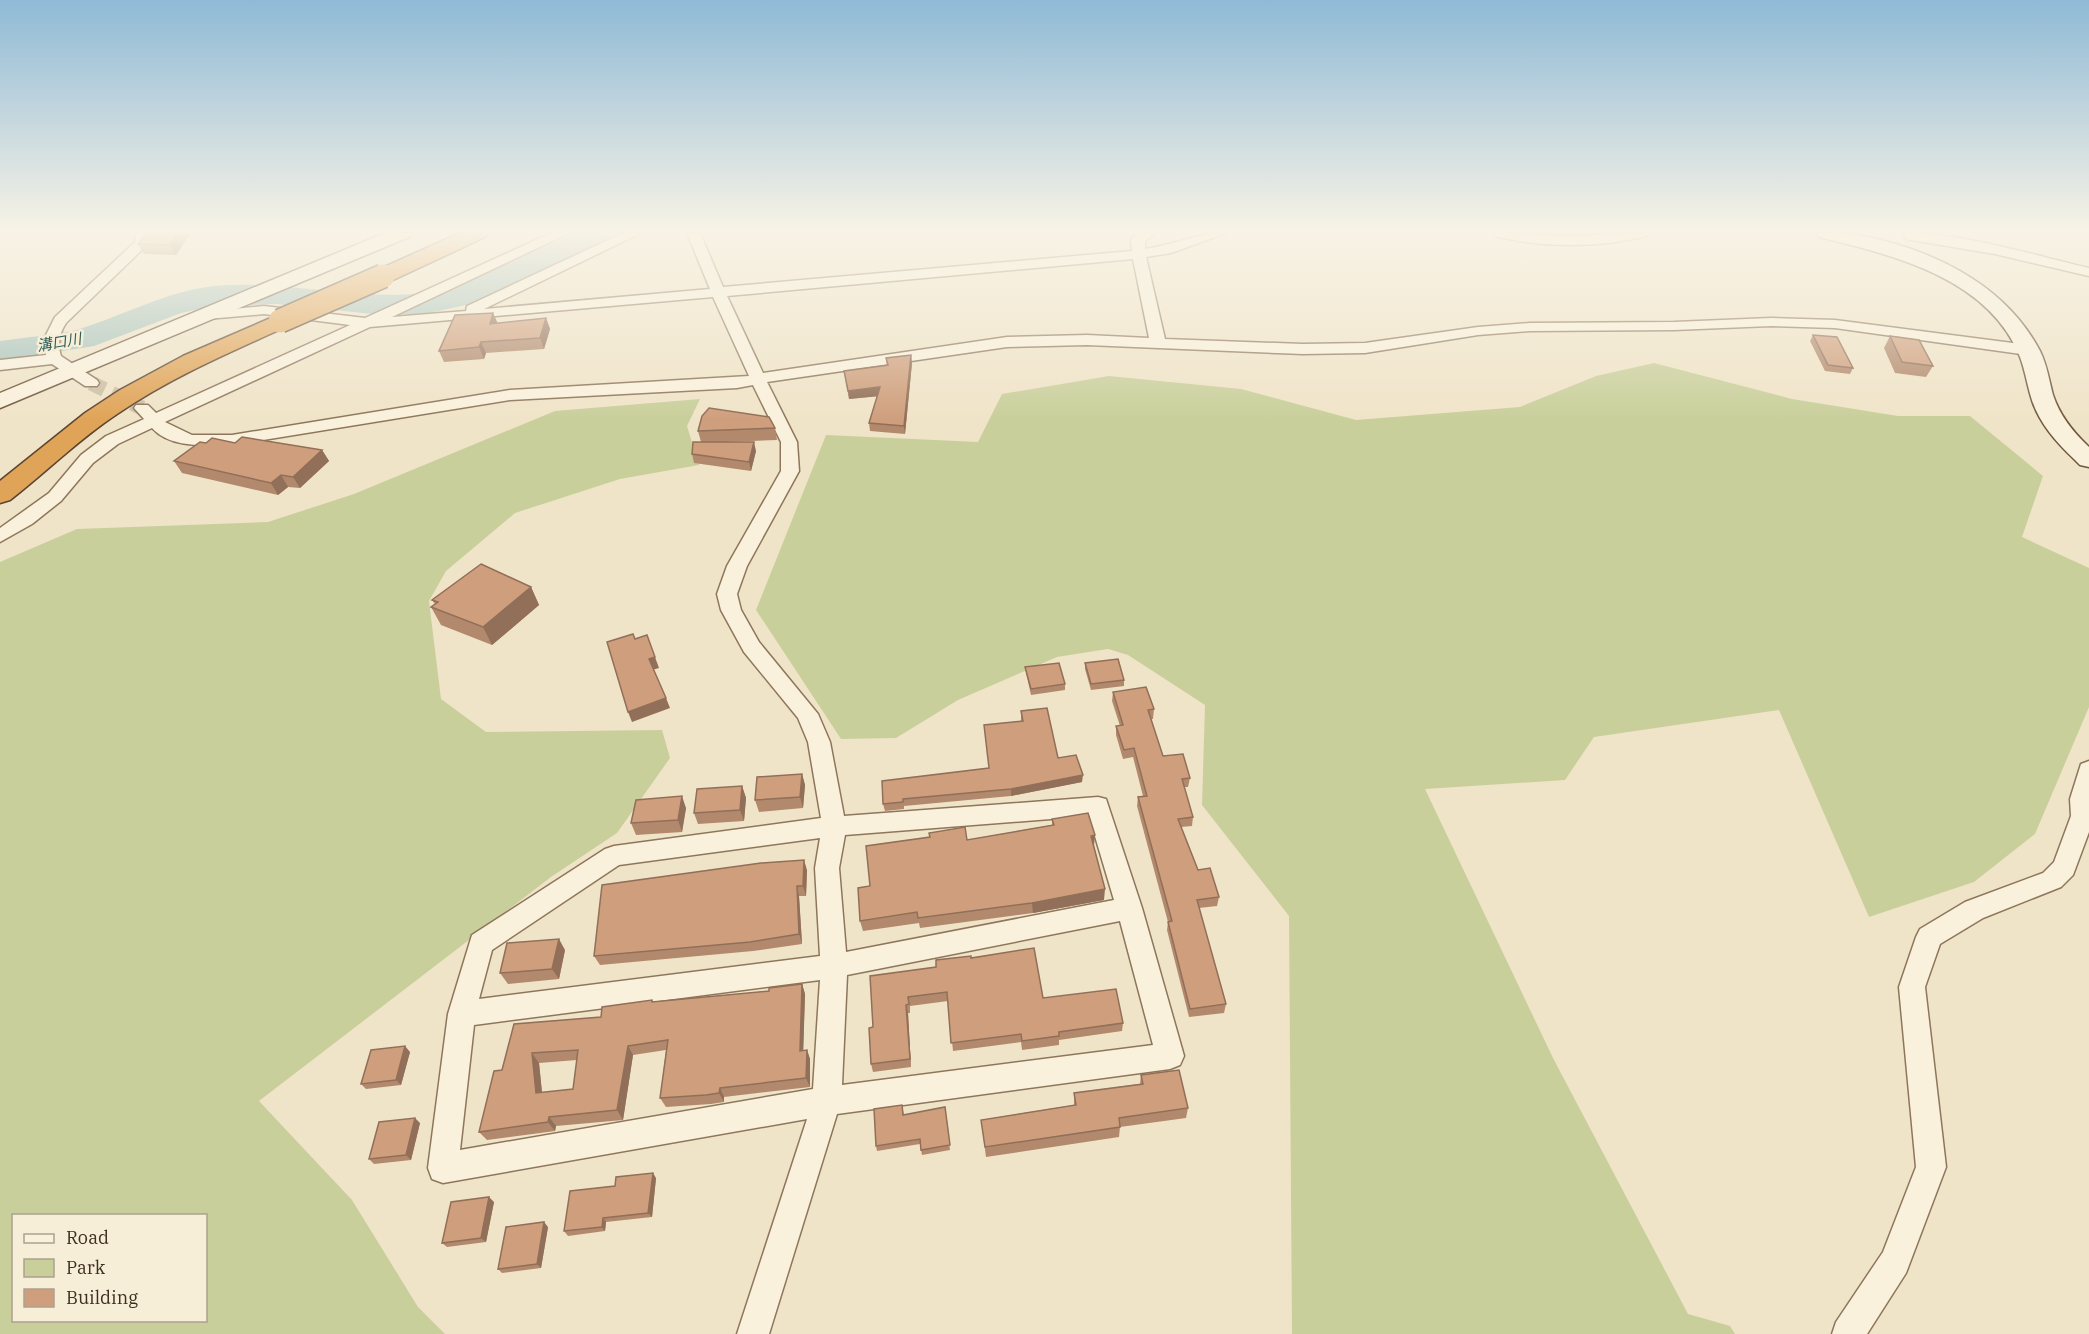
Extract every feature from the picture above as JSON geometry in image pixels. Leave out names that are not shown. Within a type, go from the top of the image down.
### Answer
[{"type":"highway","points":[[0,494],[106,410],[163,375],[339,295]]},
{"type":"street","points":[[0,401],[57,356],[60,320],[86,295]]},
{"type":"street","points":[[0,365],[57,356],[207,315],[255,295]]},
{"type":"street","points":[[0,536],[26,520],[54,496],[87,459],[149,414],[367,323],[427,295]]},
{"type":"street","points":[[458,315],[501,295]]},
{"type":"street","points":[[207,315],[264,310],[367,323],[681,295]]},
{"type":"street","points":[[719,295],[789,442],[790,471],[736,566],[727,594],[731,610],[751,647],[807,714],[819,742],[834,826],[827,868],[834,966],[827,1101],[753,1334]]},
{"type":"street","points":[[1148,295],[1158,343]]},
{"type":"street","points":[[1984,295],[2002,311],[2028,350],[2048,412],[2076,449],[2089,460]]},
{"type":"street","points":[[149,414],[162,429],[190,440],[232,440],[510,395],[737,383],[1007,342],[1087,340],[1303,349],[1365,348],[1478,331],[1530,327],[1674,326],[1771,322],[1835,324],[2028,350]]},
{"type":"street","points":[[57,356],[91,382]]},
{"type":"street","points":[[1848,1334],[1895,1262],[1931,1167],[1912,987],[1929,937],[1974,910],[2052,880],[2064,868],[2083,816],[2082,799],[2089,770]]},
{"type":"street","points":[[1098,806],[1130,908],[1170,1056],[827,1101],[443,1168],[462,1014],[481,943],[614,856],[834,826],[1098,806]]},
{"type":"street","points":[[462,1014],[834,966],[1130,908]]},
{"type":"green space","points":[[1654,363],[1792,399],[1898,416],[1970,416],[2043,476],[2022,537],[2089,568],[2089,707],[2035,834],[1974,882],[1869,917],[1779,710],[1594,737],[1565,780],[1425,789],[1553,1058],[1688,1314],[1730,1326],[1735,1334],[1292,1334],[1289,916],[1202,805],[1205,705],[1128,655],[1108,649],[1057,657],[958,700],[896,738],[841,739],[756,610],[826,435],[978,442],[1002,394],[1109,376],[1241,389],[1356,420],[1520,407],[1596,376]]},
{"type":"green space","points":[[700,399],[687,426],[699,465],[620,479],[515,513],[446,571],[429,601],[441,699],[486,732],[662,730],[670,758],[617,833],[551,877],[259,1101],[352,1200],[418,1307],[445,1334],[0,1334],[0,562],[77,529],[268,522],[354,494],[555,411]]},
{"type":"building","points":[[493,313],[490,324],[546,318],[540,338],[481,342],[479,347],[439,351],[455,315]]},
{"type":"building","points":[[1813,335],[1837,337],[1853,368],[1828,365]]},
{"type":"building","points":[[1890,336],[1919,340],[1933,366],[1902,362]]},
{"type":"building","points":[[911,355],[904,426],[869,423],[880,387],[848,391],[844,371],[888,365],[886,358]]},
{"type":"building","points":[[709,408],[769,417],[775,428],[698,431],[702,416]]},
{"type":"building","points":[[242,437],[322,450],[293,477],[281,475],[271,483],[174,461],[200,442],[206,443],[212,438],[235,443]]},
{"type":"building","points":[[693,442],[754,442],[749,462],[692,454]]},
{"type":"building","points":[[481,564],[531,587],[483,627],[431,607],[438,602],[432,600]]},
{"type":"building","points":[[633,634],[635,639],[647,635],[655,657],[649,659],[666,698],[628,712],[607,642]]},
{"type":"building","points":[[1118,659],[1124,680],[1091,684],[1085,663]]},
{"type":"building","points":[[1059,663],[1065,684],[1031,689],[1025,667]]},
{"type":"building","points":[[1146,687],[1154,709],[1148,710],[1163,756],[1183,754],[1190,778],[1182,779],[1193,817],[1178,819],[1198,870],[1210,868],[1219,897],[1197,900],[1226,1004],[1190,1009],[1168,922],[1172,921],[1138,797],[1147,796],[1134,748],[1124,750],[1116,726],[1123,725],[1113,692]]},
{"type":"building","points":[[1047,708],[1058,758],[1076,755],[1083,775],[1011,789],[903,799],[903,802],[883,804],[882,781],[989,768],[984,725],[1023,721],[1021,711]]},
{"type":"building","points":[[802,774],[800,797],[755,800],[757,777]]},
{"type":"building","points":[[742,786],[740,810],[694,813],[697,789]]},
{"type":"building","points":[[682,796],[678,820],[631,823],[636,800]]},
{"type":"building","points":[[1088,813],[1095,835],[1091,836],[1105,889],[1032,903],[918,918],[917,912],[860,921],[858,888],[870,886],[866,846],[930,837],[929,833],[965,827],[967,840],[1054,825],[1052,819]]},
{"type":"building","points":[[804,860],[803,886],[797,886],[799,934],[750,942],[594,956],[602,885],[761,863]]},
{"type":"building","points":[[559,939],[552,969],[500,973],[507,943]]},
{"type":"building","points":[[1034,948],[1043,998],[1116,989],[1123,1023],[1059,1032],[1059,1036],[1022,1041],[1021,1034],[951,1043],[947,992],[908,997],[909,1004],[906,1005],[910,1059],[871,1064],[869,1028],[873,1027],[870,976],[936,967],[936,960],[971,956],[971,958]]},
{"type":"building","points":[[802,984],[800,1051],[807,1050],[806,1078],[720,1088],[719,1093],[706,1095],[660,1098],[668,1040],[628,1046],[617,1110],[549,1117],[548,1122],[479,1132],[494,1071],[502,1070],[514,1024],[601,1017],[602,1007],[652,1000],[652,1002],[769,991],[769,988]],"holes":[[[578,1050],[573,1089],[536,1093],[532,1053]]]},
{"type":"building","points":[[405,1046],[396,1080],[361,1084],[371,1050]]},
{"type":"building","points":[[1179,1070],[1188,1108],[1119,1118],[1120,1127],[985,1147],[981,1120],[1076,1105],[1074,1093],[1143,1084],[1141,1075]]},
{"type":"building","points":[[902,1105],[903,1115],[945,1107],[950,1145],[921,1150],[920,1139],[876,1146],[874,1109]]},
{"type":"building","points":[[415,1118],[406,1155],[369,1159],[379,1122]]},
{"type":"building","points":[[653,1173],[648,1213],[603,1218],[602,1227],[564,1231],[570,1191],[615,1186],[616,1177]]},
{"type":"building","points":[[489,1197],[481,1238],[442,1243],[451,1202]]},
{"type":"building","points":[[544,1222],[537,1264],[498,1269],[506,1227]]},
{"type":"waterway","name":"溝口川","points":[[0,351],[82,339],[172,305],[214,296],[237,295]]},
{"type":"waterway","name":"溝口川","points":[[288,295],[382,305],[425,304],[461,295]]},
{"type":"tunnel","points":[[91,383],[142,408]]}]
